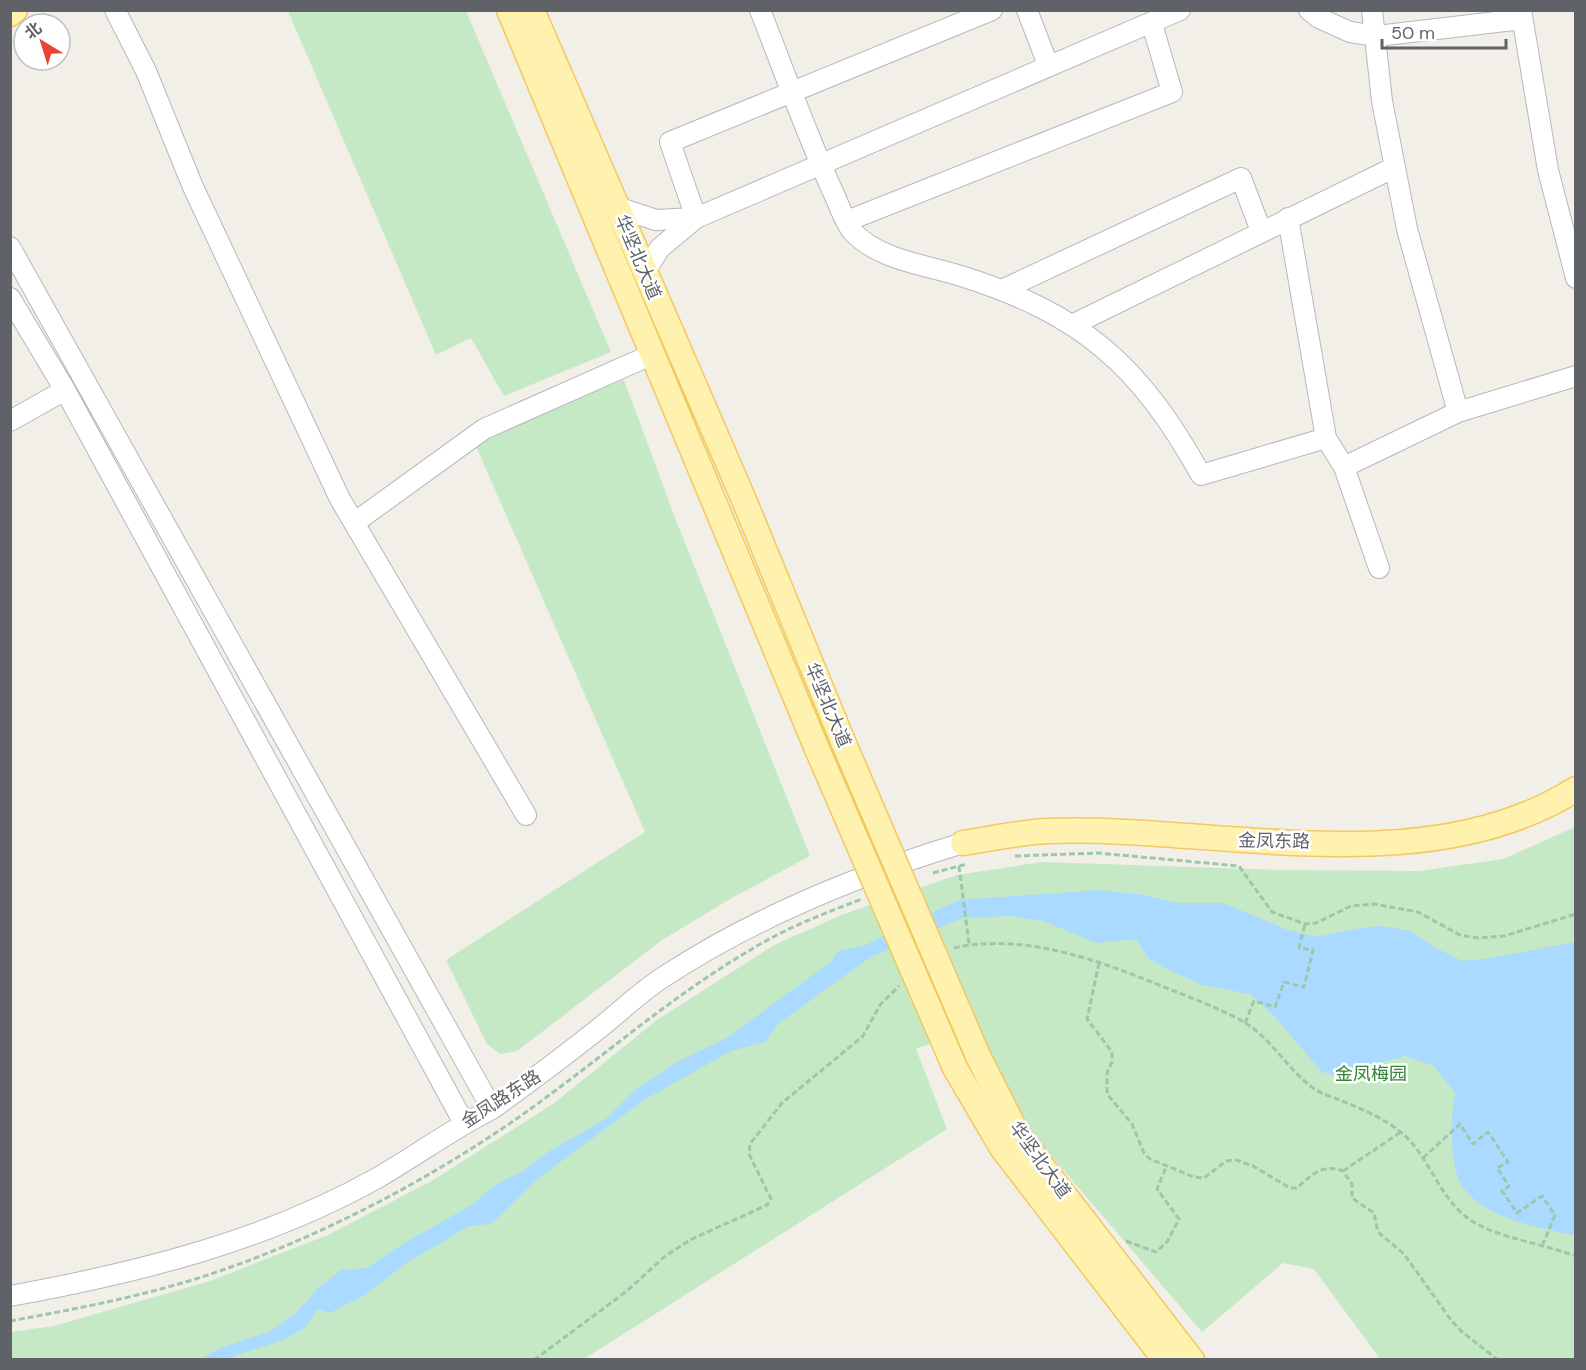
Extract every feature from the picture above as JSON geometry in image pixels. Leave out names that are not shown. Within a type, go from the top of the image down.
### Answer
[{"type":"main road","points":[[10,14],[15,10]]},
{"type":"main road","name":"华坚北大道","points":[[509,10],[817,749],[955,1068],[1002,1148],[1165,1359]]},
{"type":"main road","name":"华坚北大道","points":[[532,10],[744,500],[842,739],[978,1056],[1018,1135],[1192,1359]]},
{"type":"main road","name":"金凤东路","points":[[966,857],[1048,831],[1256,842],[1360,842],[1429,839],[1491,828],[1547,807],[1575,789]]},
{"type":"street","points":[[114,10],[146,70],[198,197],[340,499],[526,815]]},
{"type":"street","points":[[760,10],[820,164],[851,230],[869,247],[1032,301],[1096,341],[1128,369],[1179,436],[1201,475],[1326,438]]},
{"type":"street","points":[[696,218],[670,142],[992,10]]},
{"type":"street","points":[[1027,10],[1048,65]]},
{"type":"street","points":[[644,273],[666,242],[696,218],[1048,65],[1152,24],[1180,10]]},
{"type":"street","points":[[1309,10],[1319,18],[1350,32],[1377,36],[1522,15],[1548,170],[1575,278]]},
{"type":"street","points":[[1372,10],[1377,36],[1382,101],[1407,229],[1458,412]]},
{"type":"street","points":[[847,221],[1172,92],[1152,24]]},
{"type":"street","points":[[1072,325],[1395,167]]},
{"type":"street","points":[[1004,290],[1241,178],[1261,231]]},
{"type":"street","points":[[617,207],[656,220],[696,218]]},
{"type":"street","points":[[1288,218],[1326,438],[1344,467],[1379,568]]},
{"type":"street","points":[[10,247],[492,1109]]},
{"type":"street","points":[[10,298],[65,390],[464,1123]]},
{"type":"street","points":[[354,523],[484,429],[651,355]]},
{"type":"street","points":[[1344,467],[1458,412],[1575,376]]},
{"type":"street","points":[[10,422],[65,390]]},
{"type":"street","name":"金凤路东路","points":[[10,1296],[98,1280],[192,1255],[292,1218],[378,1178],[464,1123],[492,1109],[663,977],[725,940],[794,905],[900,862],[966,857]]},
{"type":"path","points":[[1007,857],[1098,853],[1239,866],[1272,912],[1305,924],[1316,922],[1350,906],[1374,904],[1418,912],[1460,934],[1478,938],[1504,936],[1575,914]]},
{"type":"path","points":[[923,876],[966,857],[969,944]]},
{"type":"path","points":[[10,1321],[116,1299],[208,1275],[294,1241],[370,1206],[440,1168],[509,1124],[699,983],[754,947],[869,896]]},
{"type":"path","points":[[1245,1023],[1254,1001],[1275,1006],[1284,982],[1304,987],[1313,950],[1299,948],[1305,924]]},
{"type":"path","points":[[1099,963],[1087,1018],[1112,1052],[1112,1062],[1107,1073],[1107,1094],[1132,1124],[1143,1153],[1166,1167],[1194,1177],[1204,1178],[1226,1161],[1236,1160],[1253,1166],[1290,1188],[1297,1188],[1310,1176],[1325,1168],[1333,1167],[1342,1171],[1349,1177],[1355,1203],[1374,1213],[1378,1232],[1404,1254],[1461,1331],[1497,1359]]},
{"type":"path","points":[[1423,1158],[1460,1124],[1473,1144],[1488,1132],[1508,1162],[1497,1168],[1509,1186],[1502,1191],[1517,1213],[1542,1196],[1555,1215],[1543,1245]]},
{"type":"path","points":[[1342,1171],[1401,1132]]},
{"type":"path","points":[[1122,1242],[1126,1241],[1156,1252],[1167,1242],[1176,1228],[1179,1219],[1157,1189],[1166,1167]]},
{"type":"green space","points":[[288,11],[466,11],[611,352],[504,396],[471,338],[436,355]]},
{"type":"green space","points":[[624,380],[677,523],[810,856],[730,899],[662,940],[517,1051],[500,1054],[487,1044],[446,960],[645,832],[475,444],[550,407]]},
{"type":"green space","name":"金凤梅园","points":[[1575,827],[1575,1359],[1380,1359],[1314,1269],[1283,1263],[1202,1332],[1013,1111],[965,1030],[916,1049],[947,1129],[584,1359],[11,1360],[10,1332],[54,1326],[210,1281],[328,1235],[435,1179],[553,1104],[657,1020],[774,945],[844,914],[957,875],[1042,862],[1278,870],[1420,871],[1503,859]]},
{"type":"water","points":[[1100,890],[1145,895],[1177,903],[1223,903],[1288,930],[1316,937],[1381,926],[1411,931],[1434,947],[1462,961],[1491,958],[1575,942],[1575,1235],[1512,1220],[1482,1205],[1470,1195],[1461,1184],[1454,1164],[1452,1127],[1455,1093],[1434,1066],[1405,1056],[1382,1062],[1370,1071],[1346,1078],[1322,1072],[1274,1016],[1250,994],[1202,985],[1165,968],[1148,958],[1136,939],[1097,943],[1043,921],[1010,916],[962,918],[871,957],[779,1023],[765,1042],[731,1051],[644,1100],[536,1180],[491,1224],[469,1226],[408,1262],[363,1296],[330,1313],[317,1309],[305,1328],[280,1341],[225,1359],[198,1360],[218,1349],[271,1331],[297,1312],[317,1289],[341,1270],[367,1268],[409,1240],[472,1205],[492,1187],[523,1171],[543,1155],[607,1118],[635,1090],[679,1061],[727,1038],[832,961],[838,951],[863,946],[959,900]]}]
